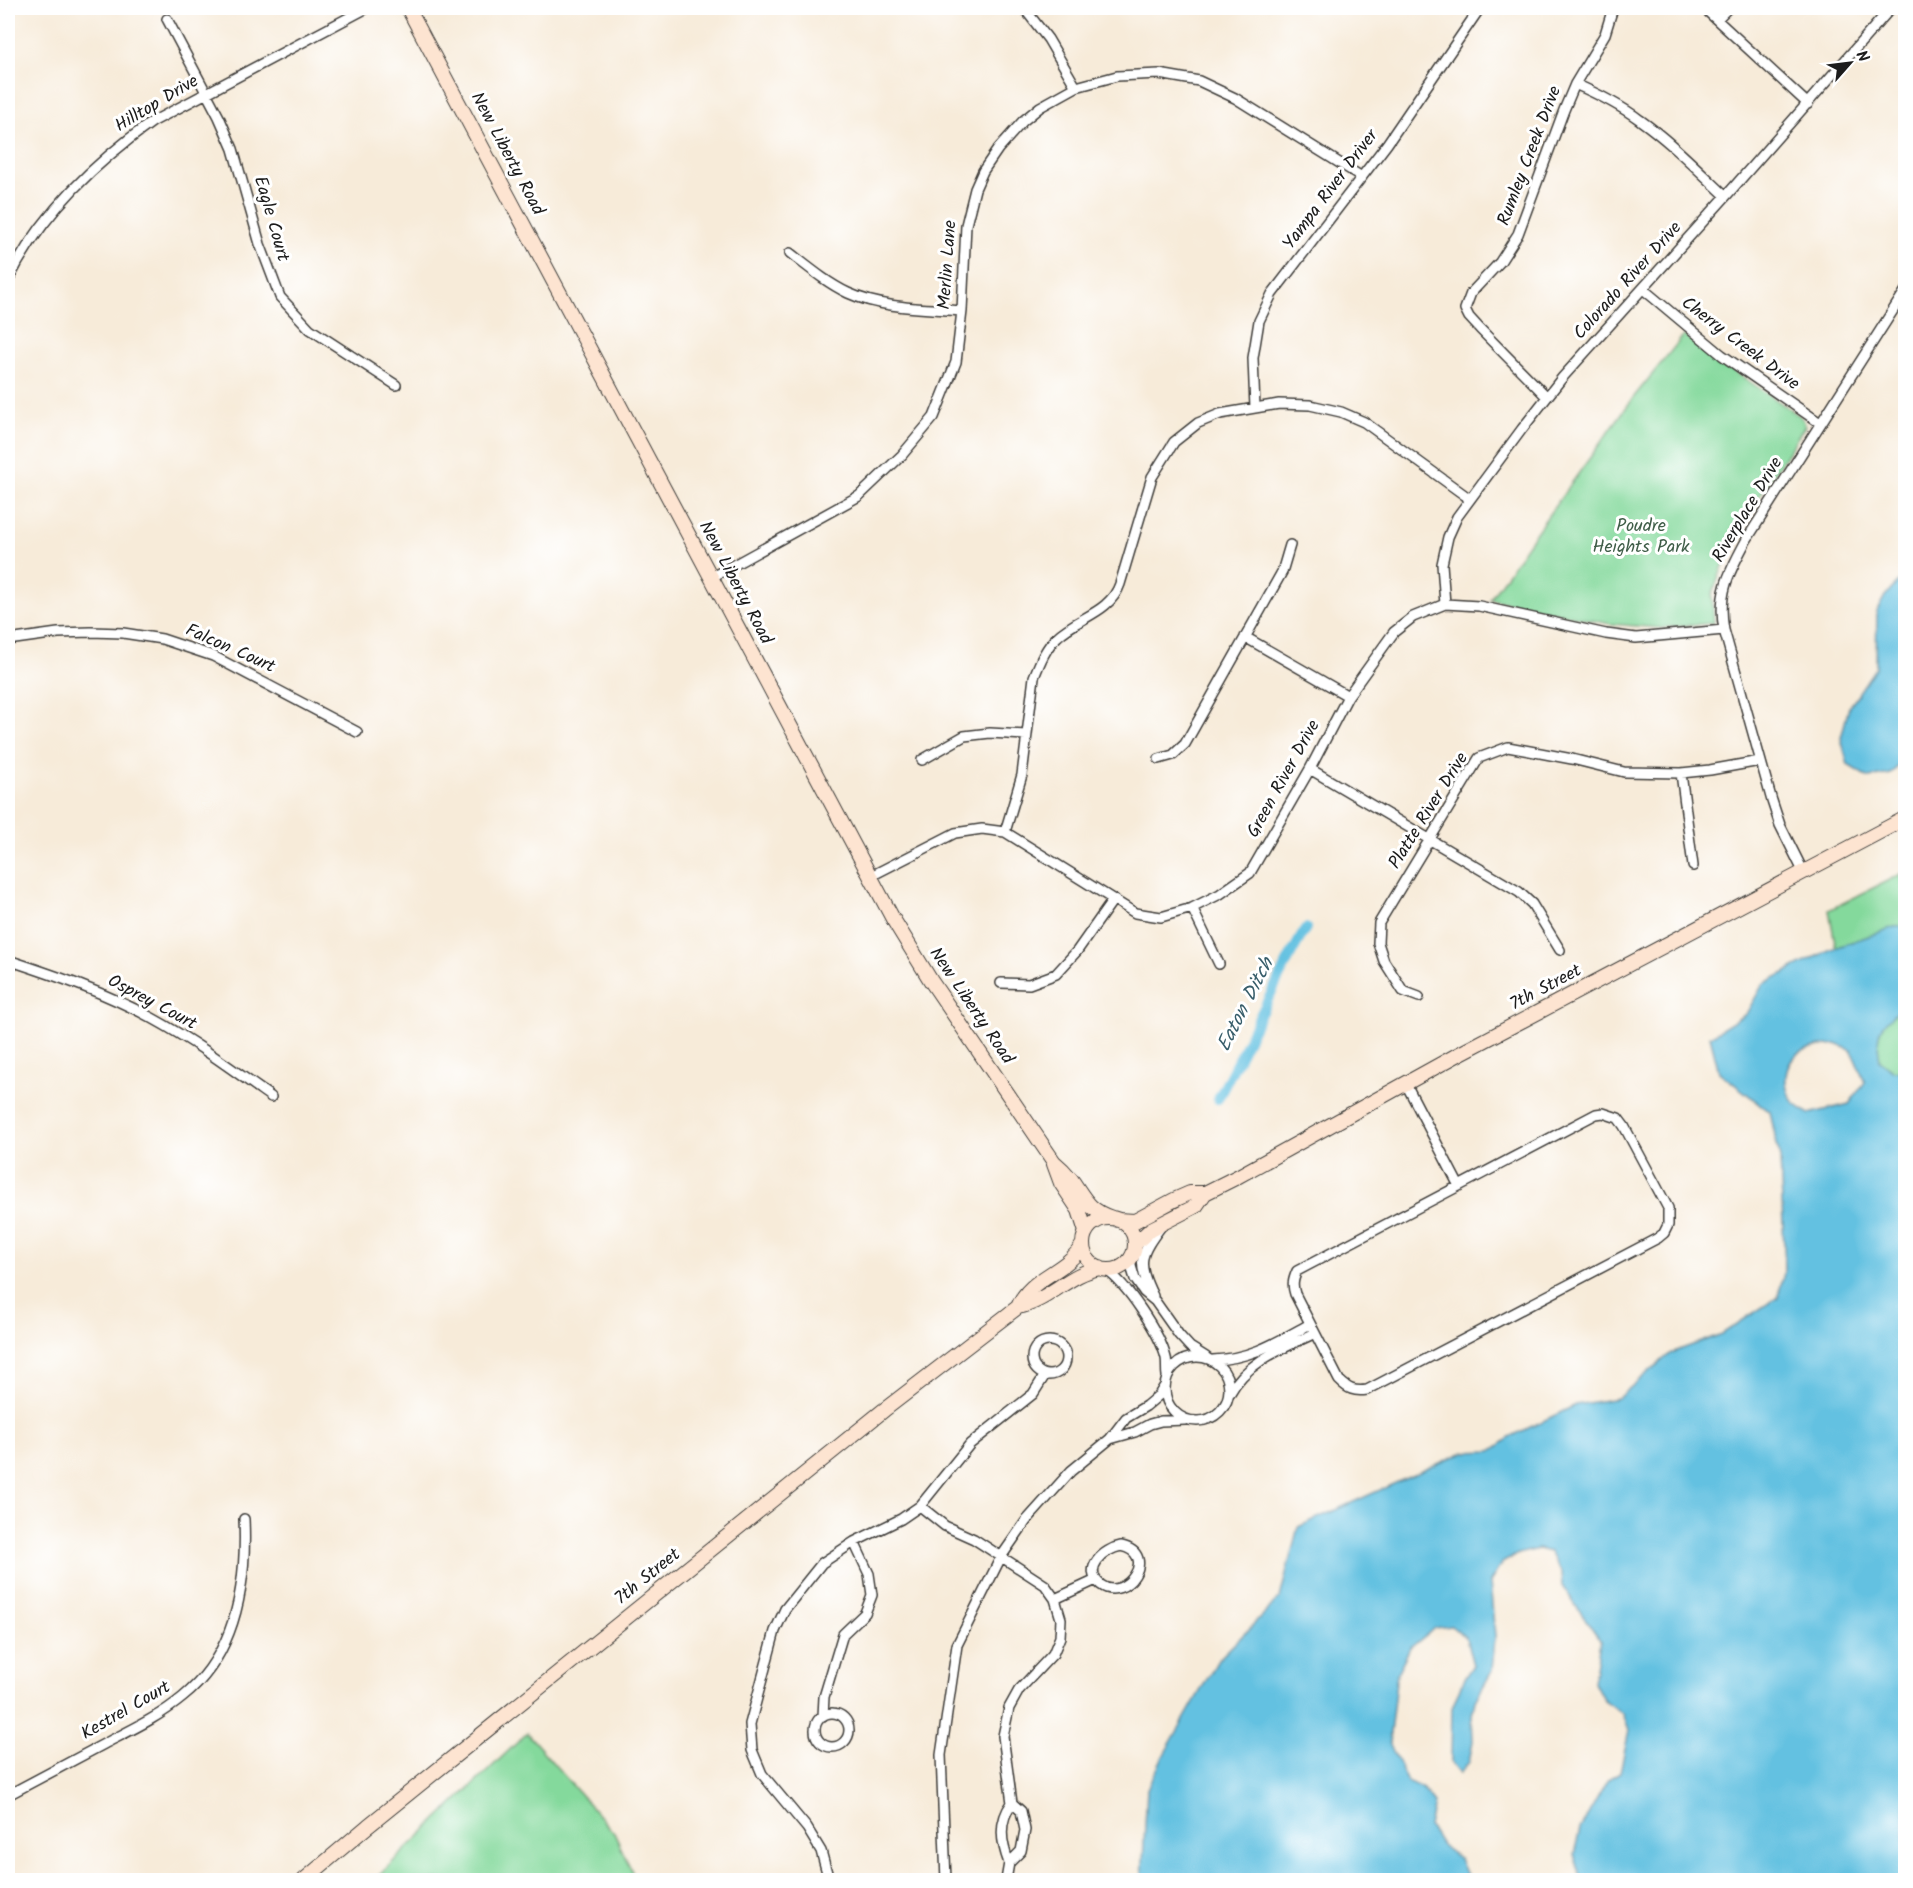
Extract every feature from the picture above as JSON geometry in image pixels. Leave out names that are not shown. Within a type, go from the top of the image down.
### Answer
[{"type":"street","name":"Hilltop Drive","points":[[8,281],[38,231],[89,172],[123,142],[152,122],[367,8]]},
{"type":"street","name":"New Liberty Road","points":[[408,8],[912,951],[1054,1162],[1070,1177],[1090,1207],[1100,1214],[1115,1219]]},
{"type":"street","points":[[1024,8],[1048,39],[1076,87]]},
{"type":"street","name":"Yampa River Driver","points":[[1255,408],[1253,358],[1259,321],[1272,294],[1387,144],[1480,8]]},
{"type":"street","name":"Rumley Creek Drive","points":[[1547,397],[1480,329],[1465,309],[1471,292],[1500,262],[1518,234],[1575,84],[1605,34],[1613,8]]},
{"type":"street","points":[[1704,8],[1808,104]]},
{"type":"street","points":[[1717,20],[1728,8]]},
{"type":"street","name":"Colorado River Drive","points":[[1445,604],[1442,564],[1448,537],[1457,517],[1470,499],[1547,397],[1892,8]]},
{"type":"street","name":"Eagle Court","points":[[167,19],[233,149],[260,244],[280,297],[316,334],[396,385]]},
{"type":"street","name":"Merlin Lane","points":[[712,577],[859,496],[902,455],[934,417],[956,362],[962,311],[966,225],[971,201],[983,171],[998,148],[1040,107],[1076,87],[1117,76],[1170,75],[1199,81],[1235,98],[1362,177]]},
{"type":"street","points":[[1575,84],[1604,97],[1641,120],[1726,196]]},
{"type":"street","points":[[790,253],[834,285],[865,299],[890,304],[962,311]]},
{"type":"street","name":"Cherry Creek Drive","points":[[1643,289],[1722,355],[1820,423]]},
{"type":"street","name":"Riverplace Drive","points":[[1804,873],[1780,825],[1760,761],[1724,630],[1723,589],[1730,570],[1747,539],[1905,290]]},
{"type":"street","points":[[1005,832],[1022,775],[1034,677],[1039,664],[1047,649],[1058,636],[1106,606],[1117,592],[1152,477],[1174,441],[1198,423],[1220,414],[1279,404],[1310,405],[1341,412],[1364,422],[1470,499]]},
{"type":"street","points":[[1159,759],[1173,755],[1185,744],[1282,572],[1290,545]]},
{"type":"street","name":"Green River Drive","points":[[871,876],[955,833],[982,829],[1005,832],[1135,913],[1161,917],[1192,908],[1220,894],[1250,873],[1310,769],[1348,696],[1394,632],[1413,617],[1445,604],[1479,606],[1636,638],[1724,630]]},
{"type":"street","name":"Falcon Court","points":[[8,640],[58,633],[90,632],[123,633],[162,639],[213,656],[357,732]]},
{"type":"street","points":[[1245,637],[1348,696]]},
{"type":"street","points":[[922,760],[964,736],[990,733],[1026,735]]},
{"type":"street","name":"Platte River Drive","points":[[1419,997],[1404,991],[1384,961],[1378,943],[1379,923],[1479,758],[1508,747],[1624,772],[1681,773],[1760,761]]},
{"type":"street","points":[[1310,769],[1519,891],[1532,904],[1560,950]]},
{"type":"street","points":[[1681,773],[1694,866]]},
{"type":"street","name":"7th Street","points":[[1133,1250],[1145,1233],[1196,1206],[1205,1193],[1551,1005],[1905,818]]},
{"type":"street","points":[[1002,983],[1029,984],[1056,974],[1077,951],[1113,900]]},
{"type":"street","points":[[1192,908],[1218,964]]},
{"type":"street","name":"Osprey Court","points":[[8,960],[78,984],[153,1019],[197,1045],[271,1096]]},
{"type":"street","points":[[1406,1084],[1460,1186]]},
{"type":"street","points":[[1603,1113],[1618,1118],[1624,1125],[1668,1208],[1668,1225],[1658,1238],[1367,1390],[1357,1391],[1347,1388],[1339,1380],[1312,1329],[1292,1286],[1297,1271],[1596,1114],[1603,1113]]},
{"type":"street","name":"New Liberty Road","points":[[1054,1162],[1061,1183],[1080,1210],[1085,1238]]},
{"type":"street","name":"7th Street","points":[[1115,1219],[1135,1221],[1190,1193],[1205,1193]]},
{"type":"street","points":[[946,1881],[941,1755],[957,1645],[1001,1557],[1026,1521],[1052,1490],[1082,1461],[1110,1439],[1126,1418],[1159,1395],[1167,1376],[1166,1359],[1155,1332],[1124,1285],[1116,1276],[1090,1261],[1085,1238],[1095,1223],[1106,1218],[1115,1219],[1132,1232],[1131,1266],[1135,1279],[1144,1292],[1155,1301]]},
{"type":"street","points":[[1164,1223],[1144,1253],[1141,1263],[1145,1281],[1155,1301],[1179,1335],[1190,1347],[1219,1365],[1228,1379],[1229,1395]]},
{"type":"street","name":"7th Street","points":[[304,1881],[368,1826],[884,1410],[1018,1306],[1023,1294],[1069,1262],[1078,1253],[1085,1238]]},
{"type":"street","points":[[1103,1269],[1118,1268],[1133,1250]]},
{"type":"street","name":"7th Street","points":[[1018,1306],[1029,1305],[1083,1272],[1103,1269]]},
{"type":"street","points":[[1167,1376],[1179,1361],[1189,1358],[1210,1360],[1241,1357],[1312,1329]]},
{"type":"street","points":[[1110,1439],[1161,1421],[1202,1422],[1217,1415],[1227,1403],[1235,1384],[1247,1370],[1312,1329]]},
{"type":"street","points":[[829,1881],[821,1851],[807,1828],[762,1774],[752,1750],[750,1724],[775,1631],[785,1609],[822,1563],[854,1542],[901,1519],[920,1506],[970,1444],[1033,1394],[1045,1376]]},
{"type":"street","points":[[1164,1387],[1169,1407],[1186,1420]]},
{"type":"street","points":[[920,1506],[945,1526],[974,1539],[1045,1584],[1055,1599],[1061,1619],[1060,1637],[1053,1654],[1019,1690],[1009,1708],[1003,1736],[1012,1803],[1021,1811],[1025,1830],[1021,1851],[1009,1863]]},
{"type":"street","name":"Kestrel Court","points":[[8,1795],[164,1711],[184,1697],[200,1679],[218,1656],[236,1616],[244,1567],[244,1519]]},
{"type":"street","points":[[823,1716],[824,1697],[843,1634],[865,1613],[872,1595],[870,1574],[854,1542]]},
{"type":"street","points":[[1121,1546],[1128,1547],[1134,1552],[1138,1561],[1135,1578],[1120,1587],[1111,1588],[1104,1587],[1096,1580],[1094,1571],[1099,1556],[1121,1546]]},
{"type":"street","points":[[1055,1599],[1096,1580]]},
{"type":"street","points":[[1006,1881],[1009,1863],[1003,1848],[1001,1829],[1005,1813],[1012,1803]]},
{"type":"green space","name":"Poudre Heights Park","points":[[1684,335],[1800,416],[1805,426],[1736,532],[1712,595],[1714,623],[1660,628],[1610,624],[1490,599],[1633,398]]},
{"type":"green space","points":[[1905,872],[1905,1119],[1845,998],[1829,910]]},
{"type":"green space","points":[[527,1733],[614,1833],[636,1880],[374,1880]]},
{"type":"water","points":[[1905,576],[1905,758],[1891,774],[1869,778],[1848,765],[1841,738],[1849,707],[1876,667],[1877,611],[1885,596]]},
{"type":"water","points":[[1905,926],[1905,1004],[1882,1028],[1879,1034],[1878,1050],[1880,1061],[1894,1071],[1906,1072],[1905,1880],[1582,1880],[1574,1854],[1580,1829],[1608,1779],[1620,1772],[1629,1731],[1623,1714],[1604,1701],[1594,1682],[1600,1641],[1562,1585],[1561,1572],[1550,1552],[1538,1549],[1518,1554],[1502,1563],[1490,1582],[1495,1637],[1492,1671],[1475,1701],[1472,1715],[1473,1741],[1469,1762],[1460,1773],[1451,1762],[1452,1708],[1463,1680],[1473,1665],[1466,1638],[1451,1626],[1435,1628],[1410,1648],[1397,1673],[1389,1742],[1407,1782],[1422,1788],[1434,1803],[1429,1826],[1441,1845],[1460,1859],[1469,1880],[1142,1880],[1147,1789],[1162,1758],[1218,1660],[1280,1598],[1298,1527],[1464,1452],[1491,1451],[1514,1435],[1576,1405],[1618,1398],[1671,1353],[1722,1334],[1778,1297],[1785,1269],[1780,1158],[1770,1112],[1719,1072],[1710,1036],[1746,1014],[1763,984],[1829,950],[1894,927]],"holes":[[[1836,1044],[1851,1050],[1865,1082],[1849,1104],[1809,1114],[1794,1103],[1786,1080],[1789,1065],[1794,1058],[1808,1049],[1826,1045]]]},
{"type":"waterway","name":"Eaton Ditch","points":[[1218,1099],[1306,928]]}]
